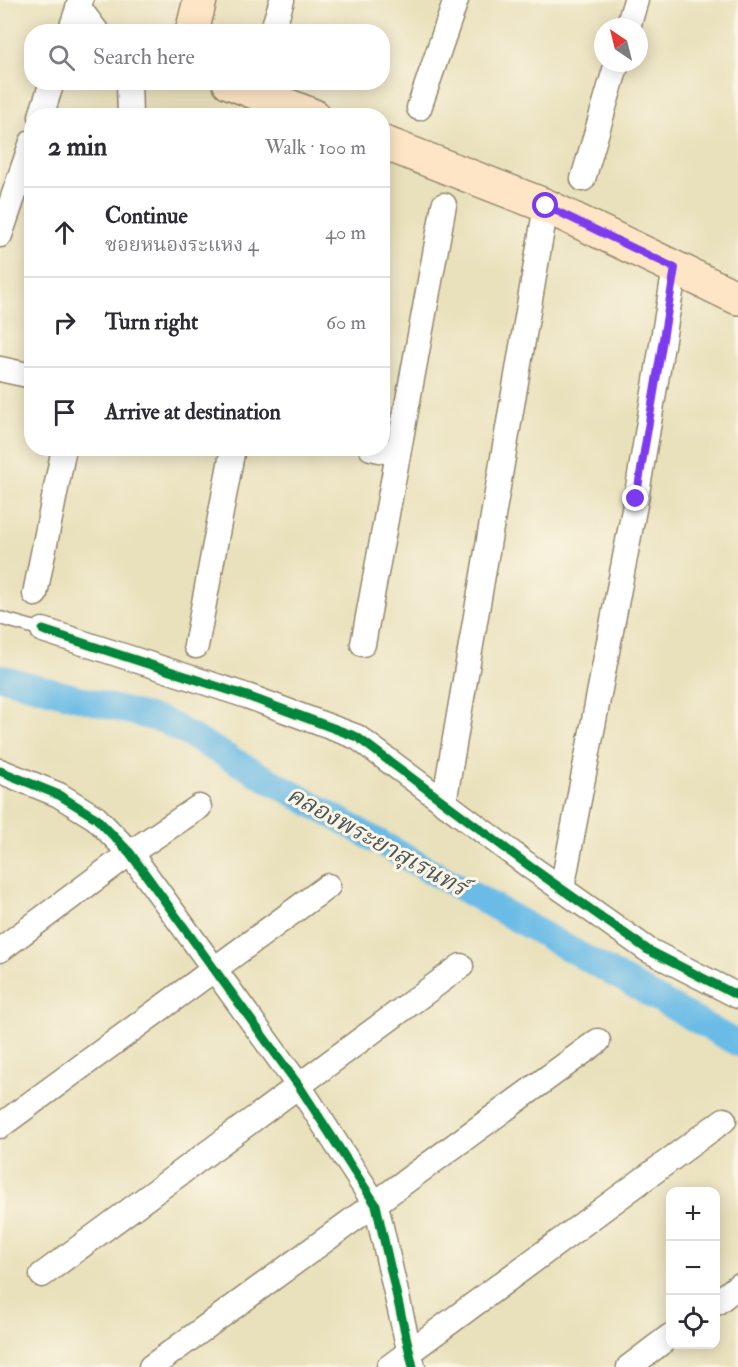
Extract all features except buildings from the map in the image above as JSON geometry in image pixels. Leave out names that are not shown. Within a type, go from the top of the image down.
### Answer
[{"type":"street","points":[[194,24],[200,0]]},
{"type":"street","points":[[274,24],[282,0]]},
{"type":"street","points":[[419,108],[456,0]]},
{"type":"street","points":[[631,18],[636,0]]},
{"type":"street","points":[[73,24],[80,3]]},
{"type":"street","points":[[80,3],[92,24]]},
{"type":"street","points":[[583,178],[614,72]]},
{"type":"street","points":[[43,108],[49,90]]},
{"type":"street","points":[[129,90],[130,108]]},
{"type":"street","points":[[249,90],[294,108]]},
{"type":"street","points":[[390,145],[546,206],[738,298]]},
{"type":"street","points":[[0,235],[24,165]]},
{"type":"street","points":[[363,644],[444,205]]},
{"type":"street","points":[[444,803],[546,206]]},
{"type":"street","points":[[562,889],[636,499],[675,268]]},
{"type":"street","points":[[0,369],[24,374]]},
{"type":"street","points":[[390,452],[398,454]]},
{"type":"street","points":[[35,594],[62,456]]},
{"type":"street","points":[[196,646],[232,456]]},
{"type":"street","points":[[42,630],[247,696],[357,737],[444,803],[648,950],[738,996]]},
{"type":"street","points":[[1,772],[59,795],[96,818],[130,853],[299,1086],[376,1205],[411,1360]]},
{"type":"street","points":[[0,950],[130,853],[199,807]]},
{"type":"street","points":[[0,1126],[328,886]]},
{"type":"street","points":[[42,1275],[461,966]]},
{"type":"street","points":[[151,1367],[598,1041]]},
{"type":"street","points":[[389,1367],[411,1360],[724,1120]]},
{"type":"street","points":[[720,1300],[738,1286]]},
{"type":"street","points":[[628,1367],[666,1339]]},
{"type":"lane","points":[[0,618],[42,630]]},
{"type":"waterway","name":"คลองพระยาสุเรนทร์","points":[[0,677],[164,721],[738,1044]]},
{"type":"cycle path","points":[[43,630],[247,696],[357,737],[532,868],[648,950],[738,996]]},
{"type":"cycle path","points":[[0,771],[59,795],[96,818],[130,853],[299,1086],[376,1205],[413,1367]]},
{"type":"route","points":[[546,206],[675,268],[636,499]]}]
